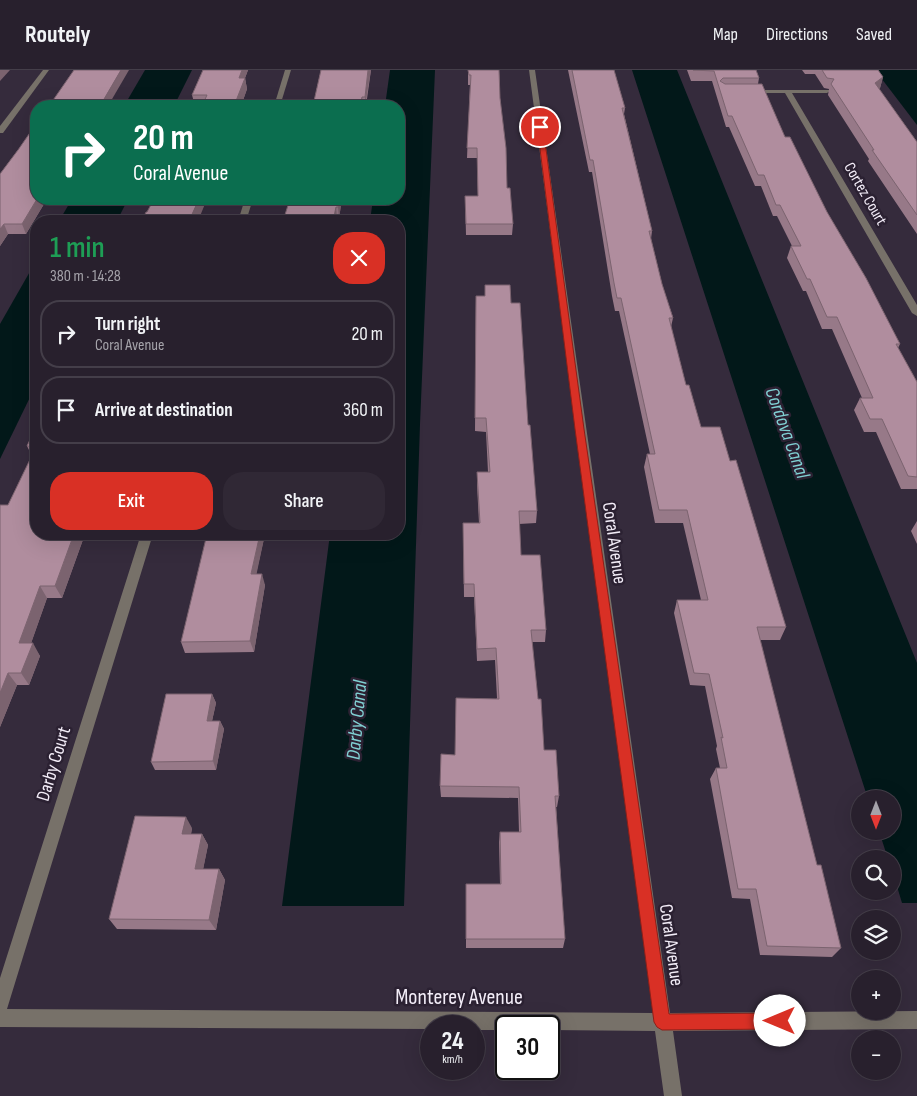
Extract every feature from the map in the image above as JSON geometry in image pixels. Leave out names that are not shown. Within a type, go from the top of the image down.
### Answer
[{"type":"street","points":[[0,131],[46,70]]},
{"type":"street","points":[[279,100],[288,70]]},
{"type":"street","name":"Coral Avenue","points":[[532,70],[672,1096]]},
{"type":"street","points":[[741,91],[827,91]]},
{"type":"street","name":"Cortez Court","points":[[787,91],[917,313]]},
{"type":"street","name":"Darby Court","points":[[0,1006],[145,540]]},
{"type":"street","name":"Monterey Avenue","points":[[0,1018],[662,1022],[917,1020]]},
{"type":"water","points":[[145,70],[192,70],[177,100],[128,100]]},
{"type":"water","name":"Darby Canal","points":[[390,70],[435,70],[420,424],[404,906],[282,906],[329,540],[405,540],[405,215],[371,215],[372,205],[405,205],[405,100],[386,100]]},
{"type":"water","name":"Cordova Canal","points":[[632,70],[677,70],[917,663],[917,903],[902,903],[901,850],[885,850],[882,840],[901,840],[901,790],[865,790]]},
{"type":"water","points":[[875,70],[917,70],[917,125]]},
{"type":"water","points":[[68,205],[125,205],[120,215],[63,215]]},
{"type":"water","points":[[30,272],[30,397],[0,459],[0,324]]},
{"type":"building","points":[[74,70],[121,70],[104,100],[53,100]]},
{"type":"building","points":[[203,70],[242,70],[239,78],[245,78],[236,100],[205,100],[207,95],[192,95]]},
{"type":"building","points":[[321,70],[368,70],[365,97],[362,97],[361,100],[314,100]]},
{"type":"building","points":[[468,70],[499,70],[500,98],[506,148],[507,188],[510,188],[513,224],[466,224],[465,196],[478,196],[477,148],[467,148],[471,75],[469,75]]},
{"type":"building","points":[[572,70],[614,70],[625,108],[622,108],[652,231],[649,231],[662,284],[673,318],[669,318],[686,385],[689,385],[701,427],[720,427],[730,461],[736,460],[786,627],[757,627],[817,865],[821,865],[841,948],[767,946],[756,889],[738,889],[716,768],[727,768],[721,737],[723,738],[709,674],[694,673],[677,600],[708,600],[687,510],[659,510],[647,454],[655,454],[621,298],[617,298],[593,160],[590,160]]},
{"type":"building","points":[[693,70],[756,70],[759,78],[723,78],[720,81],[725,84],[762,84],[785,137],[790,137],[827,212],[866,278],[900,344],[896,344],[917,382],[917,477],[908,476],[882,419],[870,419],[860,398],[873,398],[837,317],[827,317],[810,279],[807,279],[791,246],[801,246],[780,205],[776,205],[764,175],[758,175],[732,116],[728,116],[714,71]]},
{"type":"building","points":[[822,70],[878,70],[883,77],[875,83],[917,142],[917,215],[872,150],[874,150],[831,84],[834,79],[827,78]]},
{"type":"building","points":[[30,133],[30,205],[33,205],[22,224],[4,224],[0,229],[0,174]]},
{"type":"building","points":[[151,205],[196,205],[192,215],[145,215]]},
{"type":"building","points":[[288,205],[338,205],[336,207],[334,215],[285,215]]},
{"type":"building","points":[[485,285],[510,285],[511,303],[520,303],[528,425],[530,425],[537,511],[519,511],[521,555],[540,555],[546,630],[531,630],[538,699],[541,699],[544,750],[556,750],[559,796],[555,796],[565,939],[466,939],[466,884],[501,884],[500,832],[521,832],[519,787],[440,786],[441,754],[455,755],[456,698],[499,699],[496,648],[477,649],[474,584],[464,584],[463,523],[480,523],[477,472],[490,472],[486,418],[475,418],[476,296],[485,296]]},
{"type":"building","points":[[30,459],[30,540],[72,540],[55,586],[40,586],[19,643],[33,643],[21,673],[8,673],[0,693],[0,505],[8,505]]},
{"type":"building","points":[[206,540],[259,540],[251,574],[262,574],[250,641],[181,642]]},
{"type":"building","points":[[166,694],[212,694],[207,721],[220,721],[213,761],[151,762]]},
{"type":"building","points":[[135,816],[186,817],[182,834],[202,834],[195,869],[219,869],[209,920],[109,919]]},
{"type":"route","points":[[540,127],[662,1022],[780,1021]]}]
